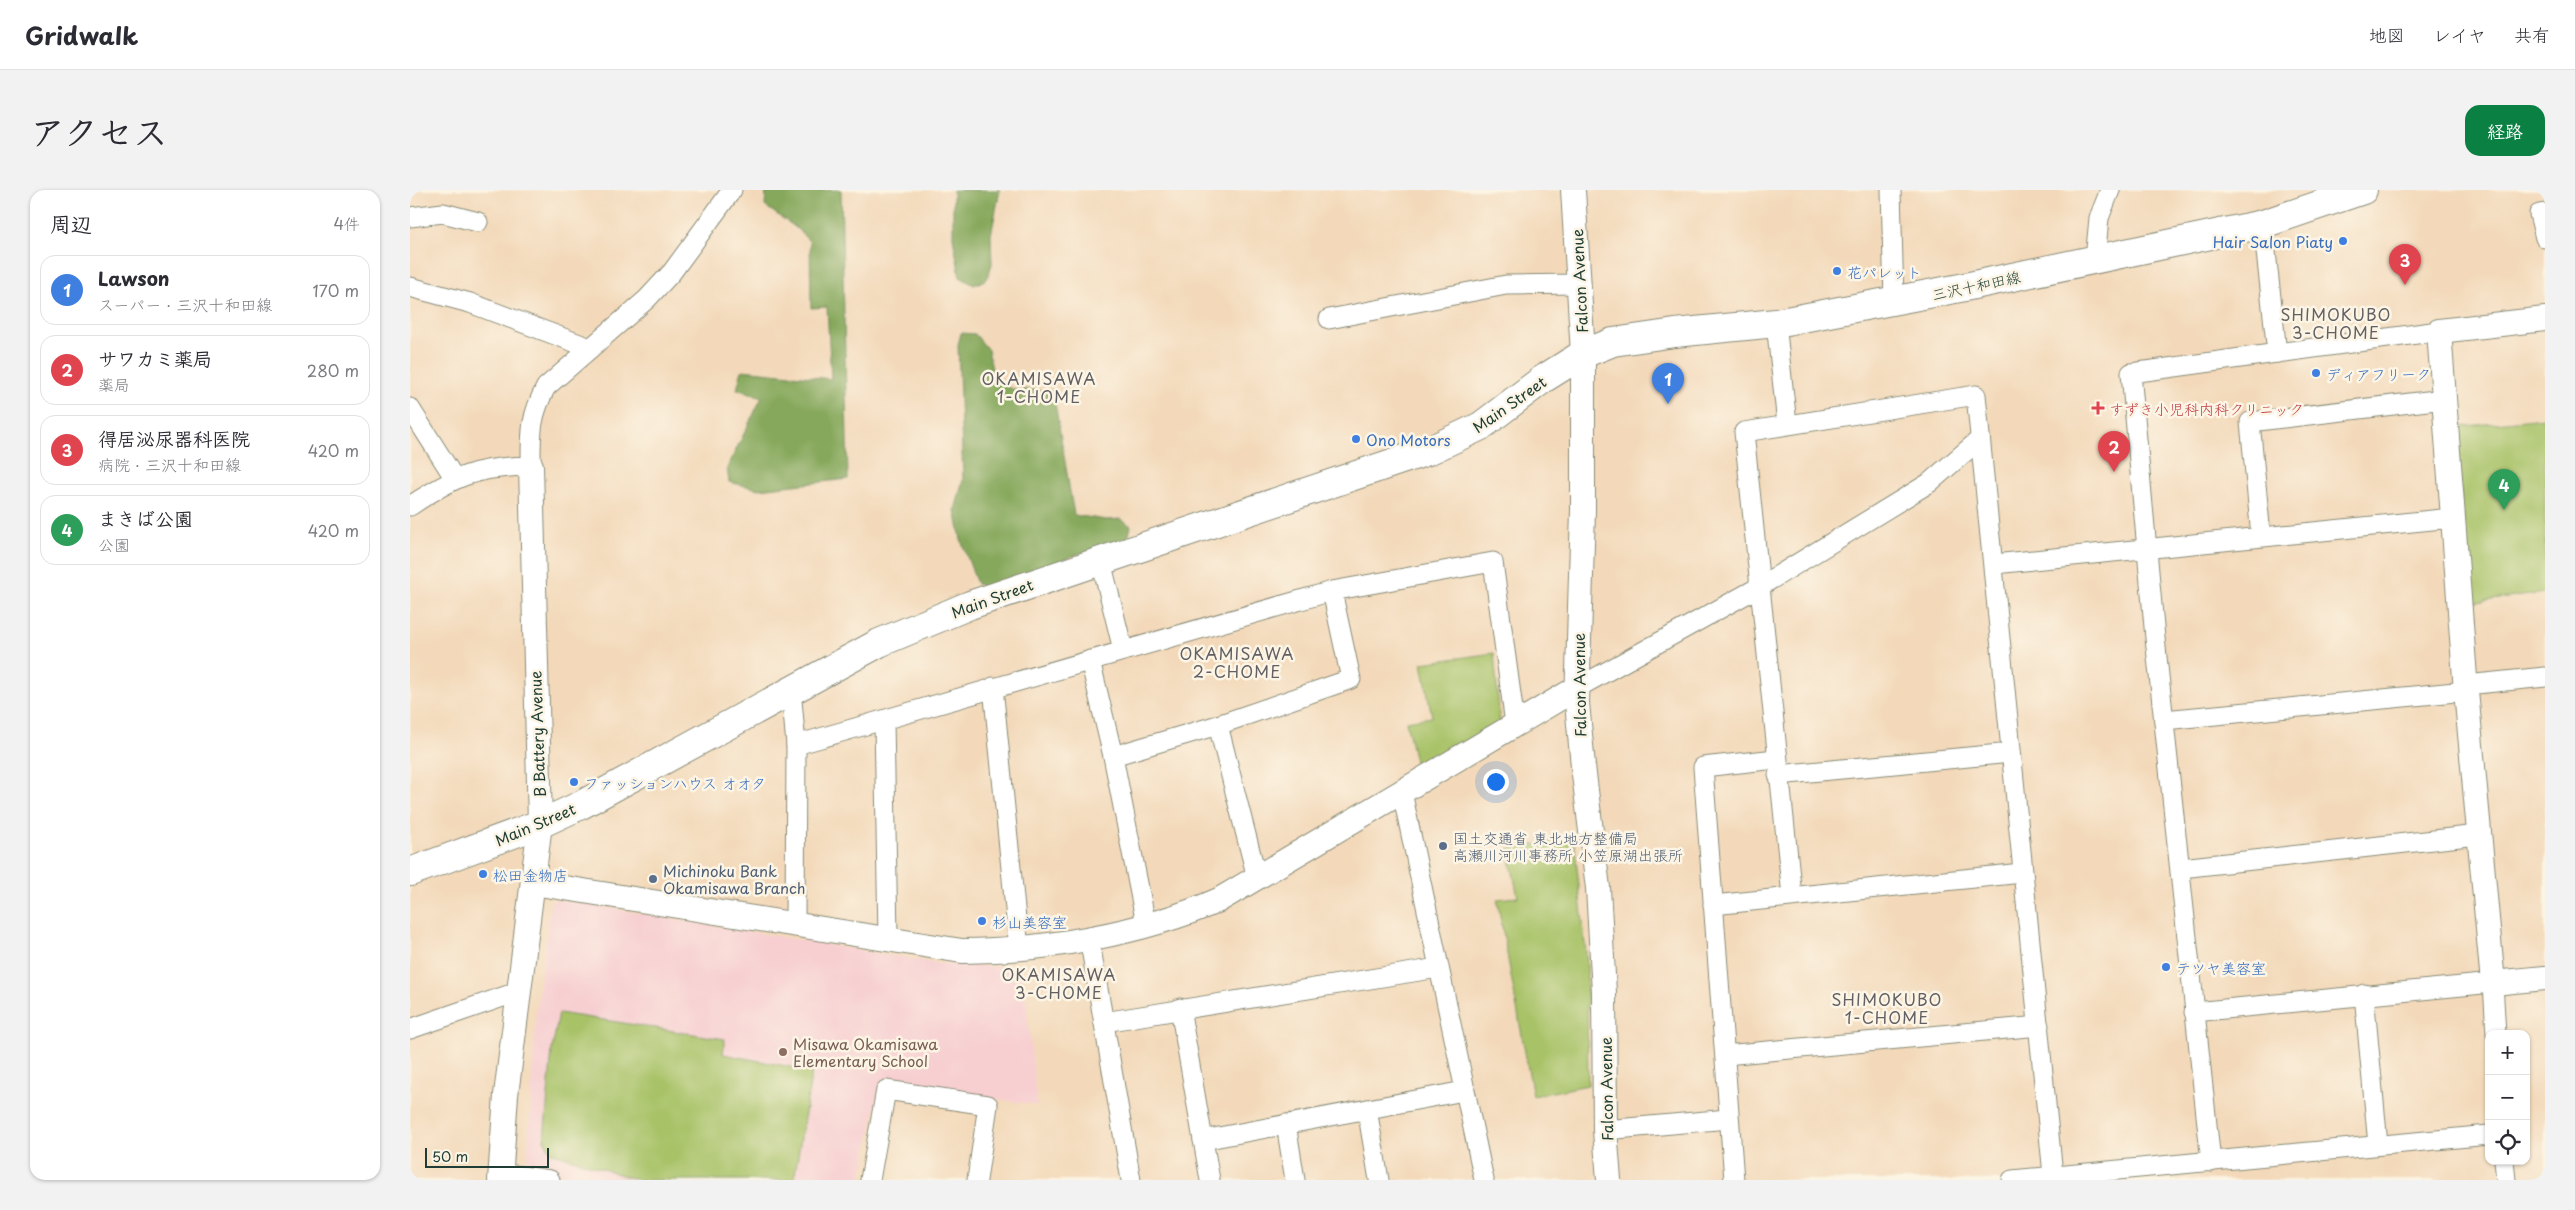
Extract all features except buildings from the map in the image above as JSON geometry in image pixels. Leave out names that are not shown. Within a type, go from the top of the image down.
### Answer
[{"type":"main road","name":"三沢十和田線","points":[[1584,354],[1613,342],[1675,333],[1776,323],[2095,260],[2263,224],[2363,190]]},
{"type":"main road","name":"Main Street","points":[[410,872],[540,824],[653,766],[791,689],[879,643],[970,605],[1428,451],[1480,426],[1544,379],[1584,354]]},
{"type":"street","points":[[410,506],[455,479],[471,472],[500,467],[531,466],[531,423],[537,403],[546,386],[646,299],[672,272],[732,190]]},
{"type":"street","name":"Falcon Avenue","points":[[1573,190],[1584,354],[1583,511],[1577,688],[1583,766],[1599,898],[1604,992],[1605,1130],[1609,1180]]},
{"type":"street","points":[[1891,190],[1894,301]]},
{"type":"street","points":[[2095,260],[2098,218],[2110,190]]},
{"type":"street","points":[[410,217],[443,213],[478,222]]},
{"type":"street","points":[[2545,213],[2539,214],[2545,238]]},
{"type":"street","points":[[2263,224],[2277,353]]},
{"type":"street","points":[[1329,319],[1506,285],[1580,284]]},
{"type":"street","points":[[410,287],[470,303],[590,348]]},
{"type":"street","points":[[2211,1162],[2164,720],[2131,373],[2439,331],[2545,319]]},
{"type":"street","points":[[1776,323],[1787,424]]},
{"type":"street","points":[[2439,331],[2452,518],[2496,1030]]},
{"type":"street","points":[[1792,896],[1777,767],[1771,676],[1759,587],[1744,432],[1976,395],[2053,1176]]},
{"type":"street","points":[[2261,536],[2250,422],[2444,399]]},
{"type":"street","points":[[410,408],[455,479]]},
{"type":"street","points":[[533,883],[888,937],[962,951],[1019,949],[1089,937],[1189,913],[1219,900],[1577,688],[1759,587],[1929,483],[1979,440]]},
{"type":"street","name":"B Battery Avenue","points":[[499,1180],[506,1096],[540,824],[531,466]]},
{"type":"street","points":[[1994,564],[2452,518]]},
{"type":"street","points":[[1101,561],[1124,650]]},
{"type":"street","points":[[796,745],[1332,591],[1493,562],[1515,724]]},
{"type":"street","points":[[1113,756],[1218,725],[1351,679],[1332,591]]},
{"type":"street","points":[[1090,660],[1113,756],[1146,924]]},
{"type":"street","points":[[2164,720],[2466,688],[2545,677]]},
{"type":"street","points":[[993,687],[1019,949]]},
{"type":"street","points":[[791,689],[796,745],[795,923]]},
{"type":"street","points":[[884,721],[888,937]]},
{"type":"street","points":[[1218,725],[1257,878]]},
{"type":"street","points":[[1734,1180],[1702,767],[1777,767],[2011,753]]},
{"type":"street","points":[[1402,792],[1484,1180]]},
{"type":"street","points":[[2181,868],[2478,835]]},
{"type":"street","points":[[1713,906],[1792,896],[2022,873]]},
{"type":"street","points":[[1089,937],[1131,1180]]},
{"type":"street","points":[[1104,1022],[1180,1008],[1438,968]]},
{"type":"street","points":[[2194,1012],[2364,994],[2545,978]]},
{"type":"street","points":[[410,1029],[520,991]]},
{"type":"street","points":[[2364,994],[2378,1145]]},
{"type":"street","points":[[1180,1008],[1210,1180]]},
{"type":"street","points":[[1725,1055],[2038,1026]]},
{"type":"street","points":[[870,1180],[886,1090],[988,1105],[977,1180]]},
{"type":"street","points":[[1204,1140],[1464,1091]]},
{"type":"street","points":[[1367,1110],[1379,1180]]},
{"type":"street","points":[[1605,1130],[1728,1119]]},
{"type":"street","points":[[1286,1124],[1295,1180]]},
{"type":"street","points":[[2012,1180],[2485,1135]]},
{"type":"street","points":[[2504,1165],[2506,1180]]},
{"type":"street","points":[[499,1180],[514,1175],[550,1180]]},
{"type":"shaded area","name":"Misawa Okamisawa Elementary School","points":[[557,899],[935,963],[1017,968],[1023,974],[1037,1105],[880,1083],[861,1180],[584,1180],[527,1163],[536,1013],[551,901]]},
{"type":"green space","points":[[766,190],[841,190],[848,479],[759,489],[729,482],[727,468],[762,397],[737,389],[742,370],[831,379],[827,307],[811,308],[810,242],[795,227],[765,206]]},
{"type":"green space","points":[[953,190],[1000,190],[991,235],[992,264],[987,279],[974,285],[960,277],[953,237]]},
{"type":"green space","points":[[961,333],[975,334],[988,350],[994,379],[1012,389],[1053,391],[1074,515],[1106,520],[1121,519],[1131,526],[1128,539],[1102,546],[985,587],[977,584],[961,540],[955,510],[963,480],[958,345]]},
{"type":"green space","points":[[2545,418],[2545,593],[2469,603],[2456,427]]},
{"type":"green space","points":[[1494,653],[1500,722],[1417,770],[1406,721],[1432,717],[1422,663]]},
{"type":"green space","points":[[1574,838],[1587,963],[1588,1085],[1533,1096],[1497,899],[1518,897],[1508,849]]},
{"type":"green space","points":[[559,1013],[725,1039],[723,1054],[812,1071],[794,1180],[637,1180],[551,1152],[544,1140],[552,1049]]},
{"type":"place","name":"Hair Salon Piaty","points":[[2343,241]]},
{"type":"place","name":"花パレット","points":[[1837,271]]},
{"type":"place","name":"得居泌尿器科医院","points":[[2405,285]]},
{"type":"place","name":"ディアフリーク","points":[[2316,373]]},
{"type":"place","name":"Lawson","points":[[1668,404]]},
{"type":"place","name":"すずき小児科内科クリニック","points":[[2098,408]]},
{"type":"place","name":"Ono Motors","points":[[1356,439]]},
{"type":"place","name":"サワカミ薬局","points":[[2114,472]]},
{"type":"place","name":"まきば公園","points":[[2504,510]]},
{"type":"place","name":"ファッションハウス オオタ","points":[[574,782]]},
{"type":"place","name":"国土交通省 東北地方整備局 高瀬川河川事務所 小笠原湖出張所","points":[[1443,846]]},
{"type":"place","name":"松田金物店","points":[[483,874]]},
{"type":"place","name":"Michinoku Bank Okamisawa Branch","points":[[653,879]]},
{"type":"place","name":"杉山美容室","points":[[982,921]]},
{"type":"place","name":"テツヤ美容室","points":[[2166,967]]},
{"type":"place","name":"Misawa Okamisawa Elementary School","points":[[783,1052]]},
{"type":"district","name":"SHIMOKUBO 3-CHOME","points":[[2336,323]]},
{"type":"district","name":"OKAMISAWA 1-CHOME","points":[[1039,387]]},
{"type":"district","name":"OKAMISAWA 2-CHOME","points":[[1237,662]]},
{"type":"district","name":"OKAMISAWA 3-CHOME","points":[[1059,983]]},
{"type":"district","name":"SHIMOKUBO 1-CHOME","points":[[1887,1008]]}]
